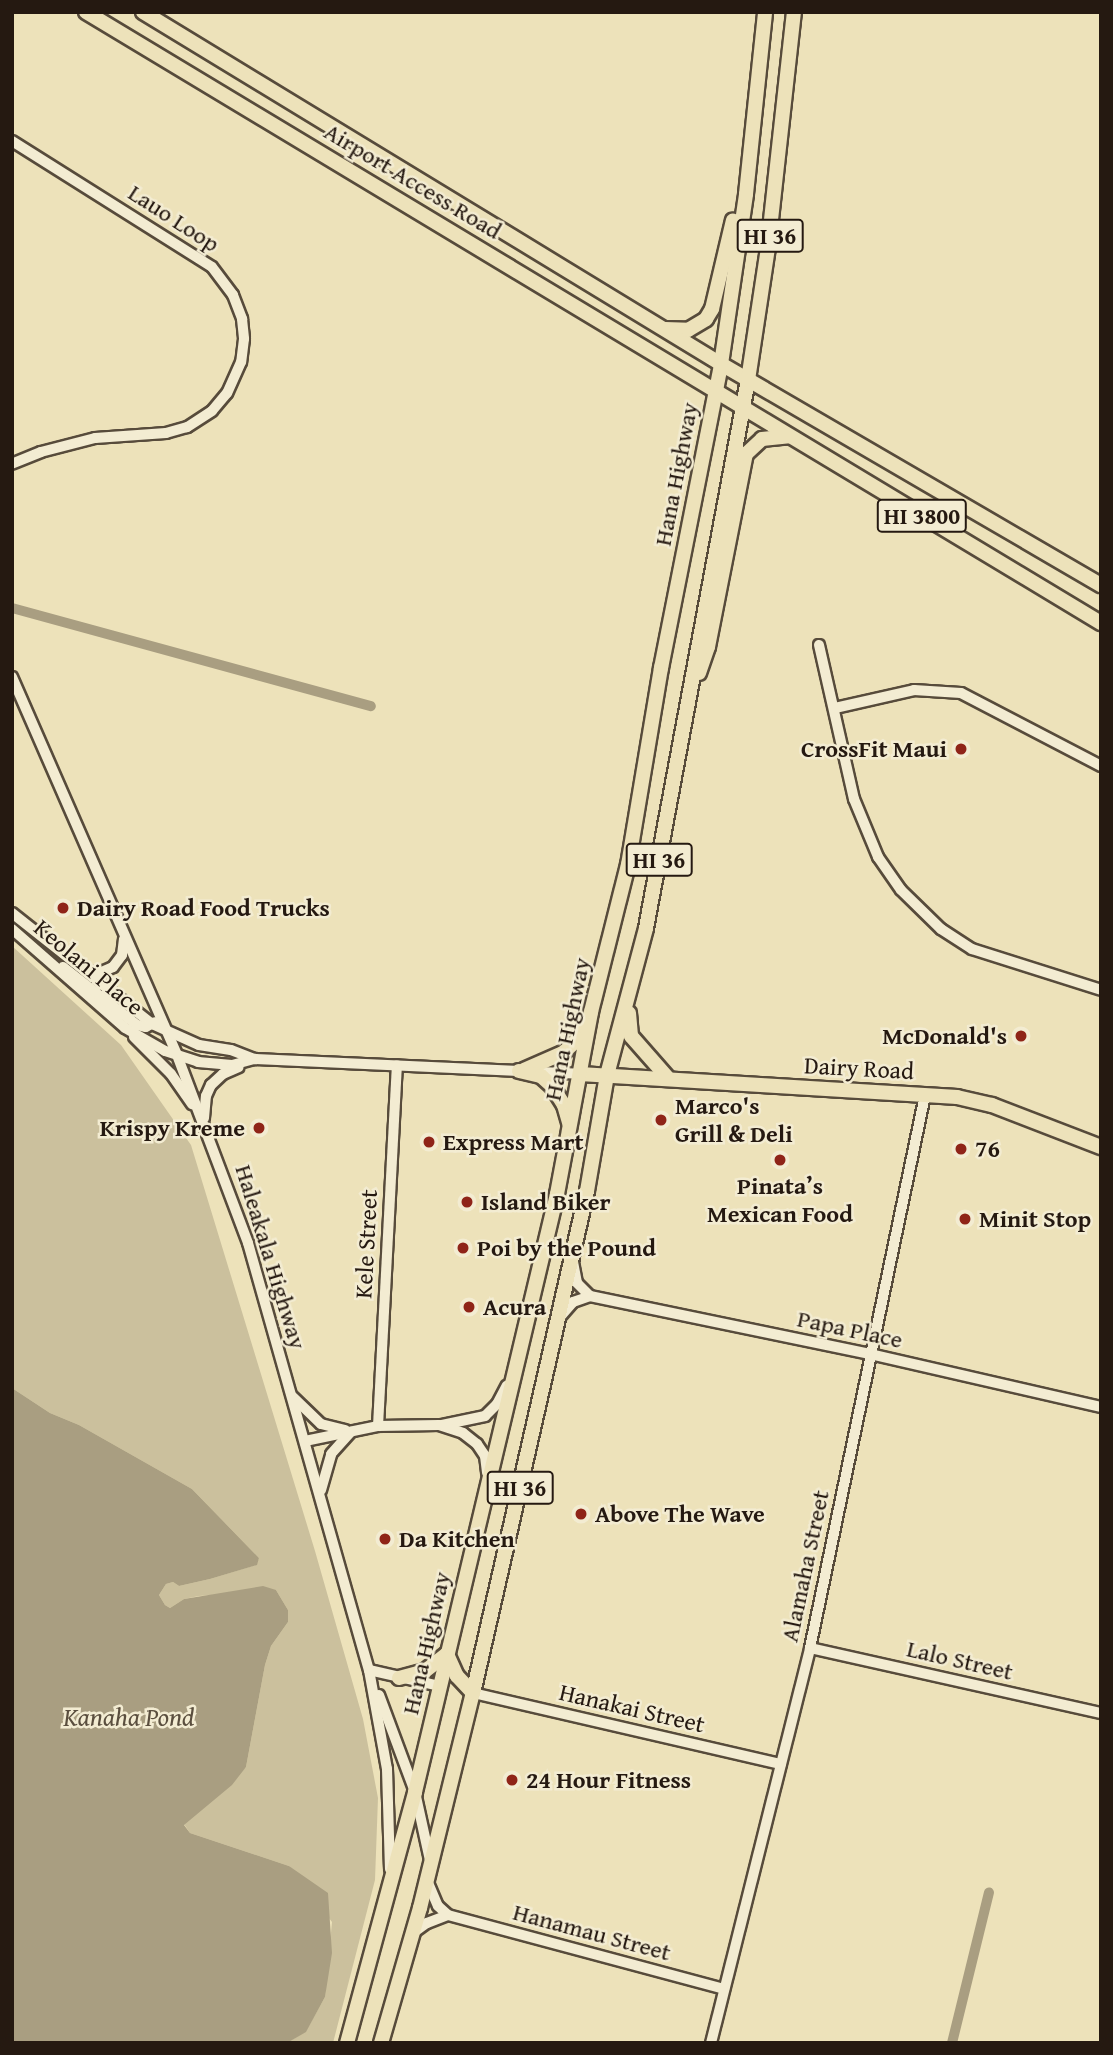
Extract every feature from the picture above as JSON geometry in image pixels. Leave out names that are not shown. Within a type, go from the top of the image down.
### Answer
[{"type":"main road","name":"Airport Access Road","points":[[86,12],[716,389]]},
{"type":"main road","name":"Airport Access Road","points":[[143,12],[721,365]]},
{"type":"main road","name":"Hana Highway","points":[[347,2043],[415,1792],[568,1143],[591,1012],[628,864],[661,668],[721,365],[746,194],[765,12]]},
{"type":"main road","name":"Hana Highway","points":[[381,2043],[473,1693],[573,1259],[607,1075],[630,995],[651,904],[682,724],[744,406],[768,247],[794,12]]},
{"type":"main road","points":[[660,328],[688,330],[706,318],[712,309],[727,254],[750,83],[764,28]]},
{"type":"main road","name":"HI 3800","points":[[721,365],[1101,585]]},
{"type":"main road","name":"HI 3800","points":[[716,389],[1101,623]]},
{"type":"main road","points":[[682,724],[708,647],[746,454],[758,441],[773,435],[789,436],[803,444]]},
{"type":"main road","points":[[630,995],[631,1036],[668,1078]]},
{"type":"main road","points":[[519,1071],[541,1065],[564,1053],[577,1040],[591,1012]]},
{"type":"main road","points":[[519,1071],[541,1076],[558,1094],[568,1120],[568,1143]]},
{"type":"main road","name":"Dairy Road","points":[[580,1074],[925,1095],[985,1103],[1101,1147]]},
{"type":"main road","points":[[399,1678],[425,1671],[447,1654],[457,1676],[473,1693]]},
{"type":"main road","points":[[440,1686],[473,1693]]},
{"type":"street","name":"Lauo Loop","points":[[12,141],[212,267],[233,295],[242,319],[243,339],[241,362],[227,393],[212,411],[187,427],[166,433],[95,438],[41,452],[12,464]]},
{"type":"street","points":[[819,645],[854,799],[862,823],[878,857],[914,905],[947,934],[972,949],[1101,990]]},
{"type":"street","name":"Haleakala Highway","points":[[12,677],[124,933],[156,1021],[167,1033],[177,1055],[248,1242],[369,1670],[387,1769],[390,1885]]},
{"type":"street","points":[[835,708],[914,690],[961,693],[1101,766]]},
{"type":"street","name":"Keolani Place","points":[[12,913],[80,968],[156,1021]]},
{"type":"street","name":"Keolani Place","points":[[12,929],[125,1028],[177,1055]]},
{"type":"street","points":[[80,968],[99,973],[113,967],[123,952],[124,933]]},
{"type":"street","points":[[50,962],[75,974],[137,1025],[156,1021]]},
{"type":"street","points":[[125,1028],[170,1074],[204,1121]]},
{"type":"street","points":[[167,1033],[199,1045],[232,1050],[255,1059]]},
{"type":"street","points":[[177,1055],[198,1062],[232,1065],[255,1059],[580,1074]]},
{"type":"street","points":[[204,1121],[206,1096],[214,1081],[255,1059]]},
{"type":"street","name":"Kele Street","points":[[378,1426],[397,1065]]},
{"type":"street","name":"Alamaha Street","points":[[711,2043],[810,1647],[925,1095]]},
{"type":"street","points":[[558,1323],[570,1305],[590,1296],[577,1283],[573,1259]]},
{"type":"street","name":"Papa Place","points":[[590,1296],[870,1354],[1101,1407]]},
{"type":"street","points":[[305,1441],[378,1426],[439,1425],[488,1414],[511,1378]]},
{"type":"street","points":[[291,1395],[321,1424],[352,1431]]},
{"type":"street","points":[[439,1425],[463,1433],[477,1444],[485,1456],[487,1480]]},
{"type":"street","points":[[320,1493],[331,1454],[352,1431]]},
{"type":"street","name":"Lalo Street","points":[[810,1647],[1101,1713]]},
{"type":"street","points":[[369,1670],[440,1686]]},
{"type":"street","name":"Haleakala Highway","points":[[369,1670],[415,1792],[430,1860]]},
{"type":"street","name":"Hanakai Street","points":[[473,1693],[781,1764]]},
{"type":"street","points":[[412,1933],[427,1923],[448,1915],[438,1906],[426,1878]]},
{"type":"street","name":"Hanamau Street","points":[[448,1915],[724,1989]]},
{"type":"shaded area","points":[[12,946],[121,1045],[191,1145],[315,1551],[363,1719],[378,1798],[375,1880],[333,2043],[287,2043],[306,2031],[325,1997],[332,1922],[289,1866],[190,1833],[184,1824],[246,1767],[265,1665],[271,1646],[288,1622],[288,1610],[276,1590],[199,1596],[184,1599],[170,1608],[165,1605],[159,1595],[166,1584],[173,1582],[179,1586],[210,1579],[256,1565],[259,1558],[192,1489],[79,1425],[50,1413],[12,1388]]},
{"type":"water","name":"Kanaha Pond","points":[[12,1388],[50,1413],[79,1425],[192,1489],[259,1558],[257,1565],[210,1579],[179,1586],[173,1582],[166,1584],[159,1595],[165,1605],[170,1608],[184,1599],[263,1586],[276,1590],[288,1610],[288,1622],[271,1646],[265,1665],[246,1767],[232,1785],[184,1825],[190,1833],[289,1866],[328,1893],[332,1953],[325,1997],[306,2032],[287,2043],[12,2043]]},
{"type":"waterway","points":[[12,608],[371,706]]},
{"type":"waterway","points":[[952,2043],[989,1892]]},
{"type":"place","name":"CrossFit Maui","points":[[961,749]]},
{"type":"place","name":"Dairy Road Food Trucks","points":[[63,908]]},
{"type":"place","name":"McDonald's","points":[[1021,1036]]},
{"type":"place","name":"Marco's Grill & Deli","points":[[661,1120]]},
{"type":"place","name":"Krispy Kreme","points":[[259,1128]]},
{"type":"place","name":"Express Mart","points":[[429,1142]]},
{"type":"place","name":"76","points":[[961,1149]]},
{"type":"place","name":"Pinata’s Mexican Food","points":[[780,1160]]},
{"type":"place","name":"Island Biker","points":[[467,1202]]},
{"type":"place","name":"Minit Stop","points":[[965,1219]]},
{"type":"place","name":"Poi by the Pound","points":[[463,1248]]},
{"type":"place","name":"Acura","points":[[469,1307]]},
{"type":"place","name":"Above The Wave","points":[[581,1514]]},
{"type":"place","name":"Da Kitchen","points":[[385,1539]]},
{"type":"place","name":"24 Hour Fitness","points":[[512,1780]]}]
